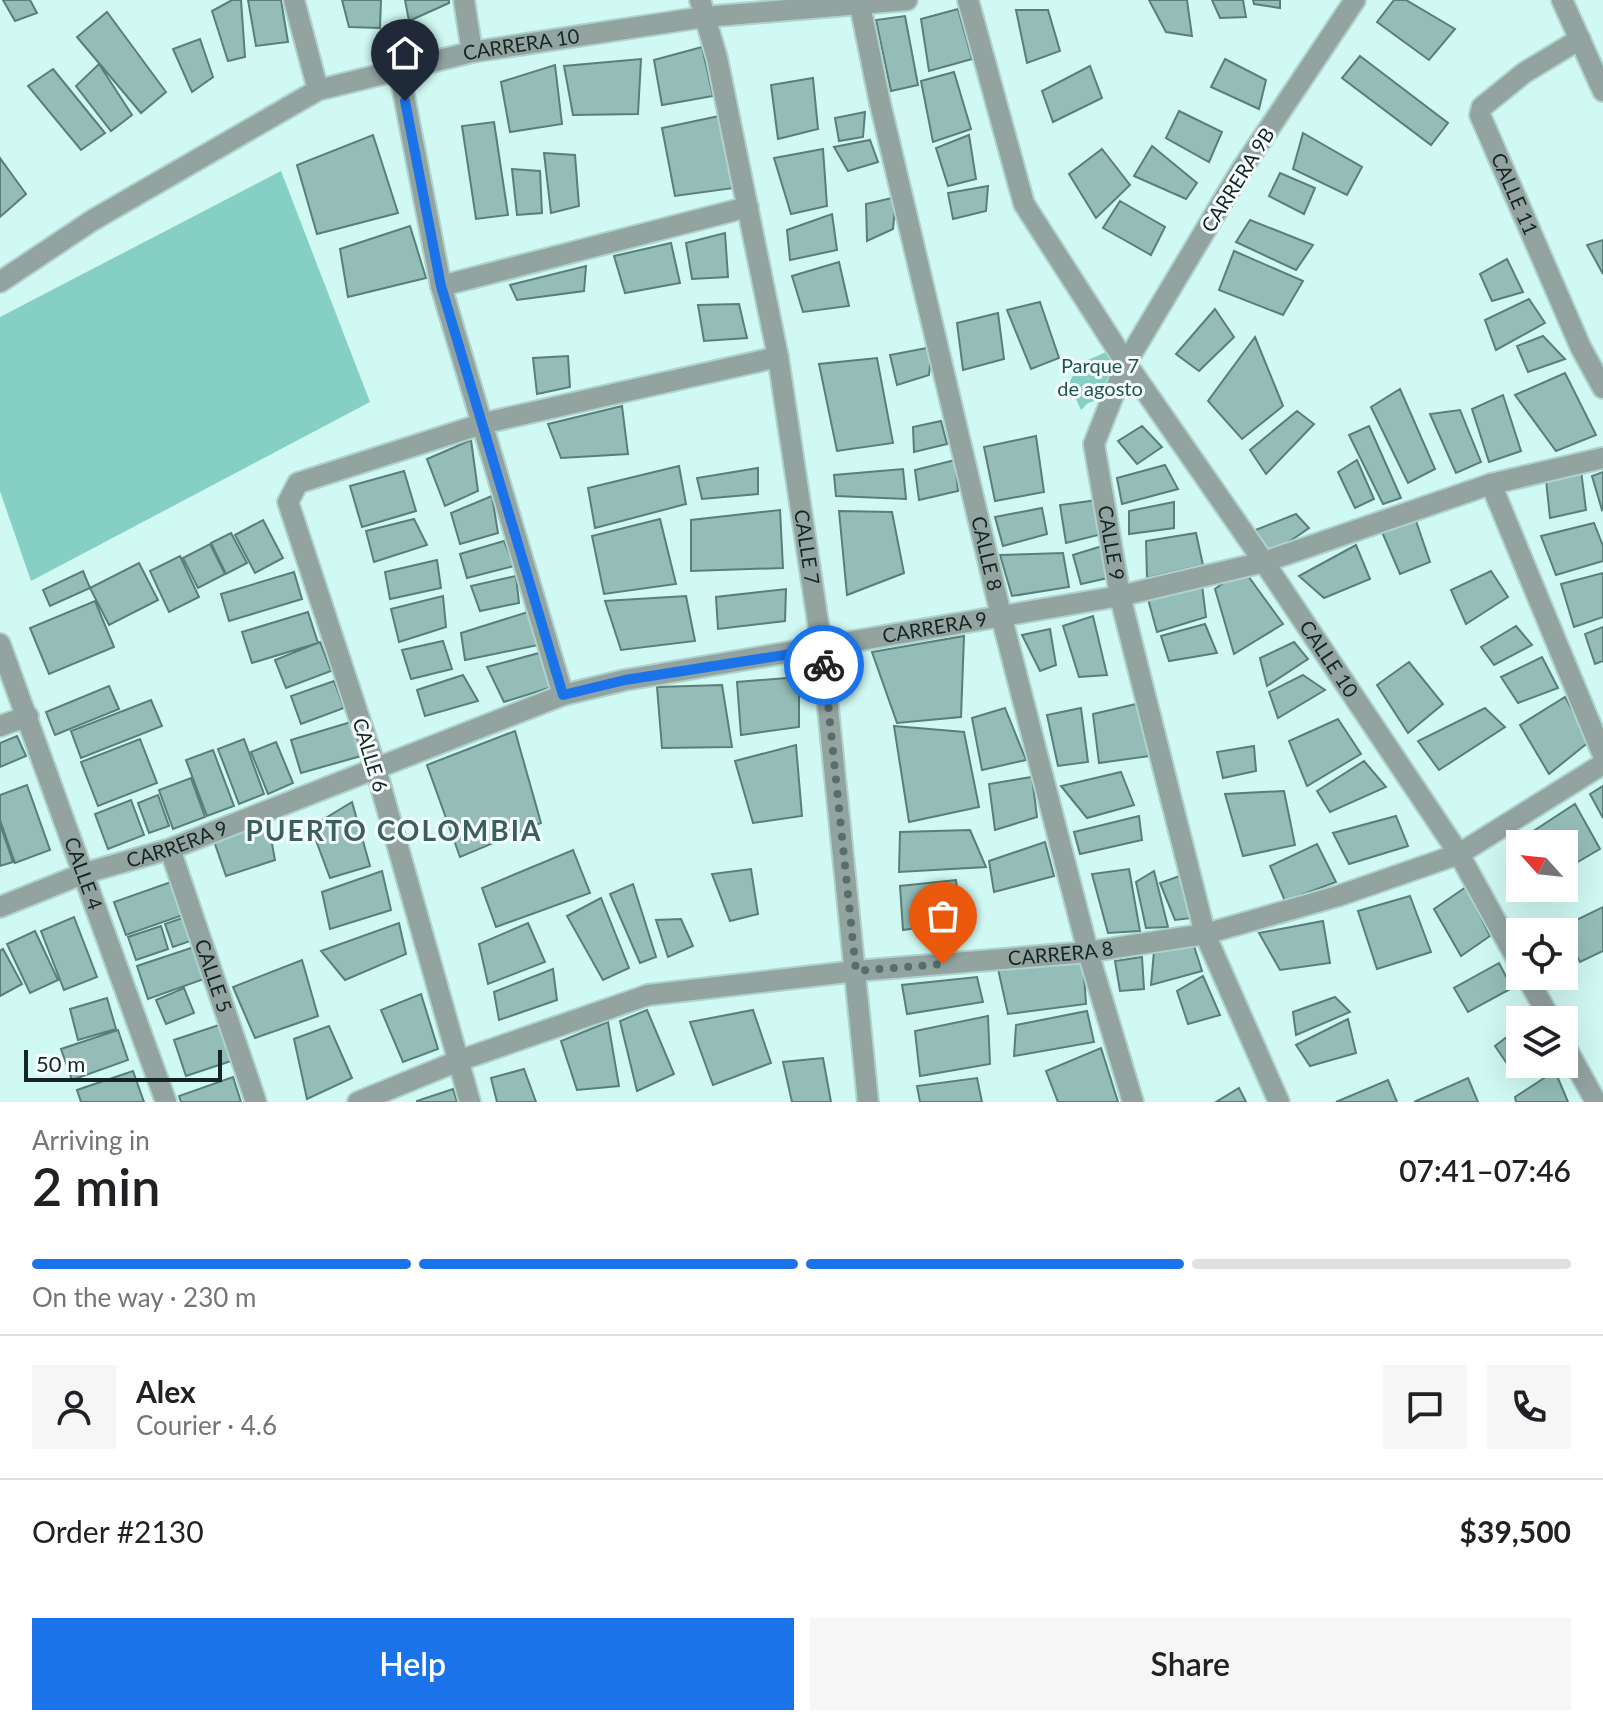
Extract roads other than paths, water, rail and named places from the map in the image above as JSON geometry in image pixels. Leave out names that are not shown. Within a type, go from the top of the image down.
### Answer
[{"type":"street","points":[[294,0],[318,90]]},
{"type":"street","points":[[464,0],[472,52]]},
{"type":"street","name":"CARRERA 10","points":[[0,282],[93,220],[318,90],[472,52],[702,9],[907,0]]},
{"type":"street","points":[[968,0],[1024,204],[1126,363]]},
{"type":"street","name":"CARRERA 9B","points":[[1126,363],[1242,169],[1355,0]]},
{"type":"street","points":[[1562,0],[1603,91]]},
{"type":"street","name":"CALLE 8","points":[[859,3],[1001,615],[1088,952],[1133,1102]]},
{"type":"street","name":"CALLE 7","points":[[702,9],[717,58],[778,357],[822,649],[868,1102]]},
{"type":"street","name":"CALLE 11","points":[[1580,39],[1524,73],[1482,107],[1480,115],[1581,348],[1603,388]]},
{"type":"street","points":[[399,70],[441,286],[485,423],[563,695]]},
{"type":"street","points":[[441,286],[748,207]]},
{"type":"street","points":[[485,423],[778,357]]},
{"type":"street","name":"CALLE 10","points":[[1126,363],[1264,562],[1459,854],[1506,940]]},
{"type":"street","name":"CALLE 9","points":[[1126,363],[1094,444],[1120,596],[1205,934],[1279,1102]]},
{"type":"street","name":"CALLE 6","points":[[470,1102],[375,766],[288,502],[298,483],[485,423]]},
{"type":"street","name":"CARRERA 9","points":[[0,907],[85,873],[170,849],[375,766],[563,695],[625,680],[1120,596],[1264,562],[1491,484],[1603,458]]},
{"type":"street","points":[[1491,484],[1603,755]]},
{"type":"street","name":"CALLE 4","points":[[0,644],[166,1102]]},
{"type":"street","points":[[0,726],[28,716]]},
{"type":"street","name":"CARRERA 8","points":[[358,1102],[458,1061],[648,995],[856,971],[1088,952],[1205,934],[1338,896],[1459,854],[1603,764]]},
{"type":"street","name":"CALLE 5","points":[[170,849],[256,1102]]},
{"type":"street","points":[[1578,1069],[1596,1102]]},
{"type":"district","name":"PUERTO COLOMBIA","points":[[394,831]]},
{"type":"park label","name":"Parque 7 de agosto","points":[[1100,378]]}]
